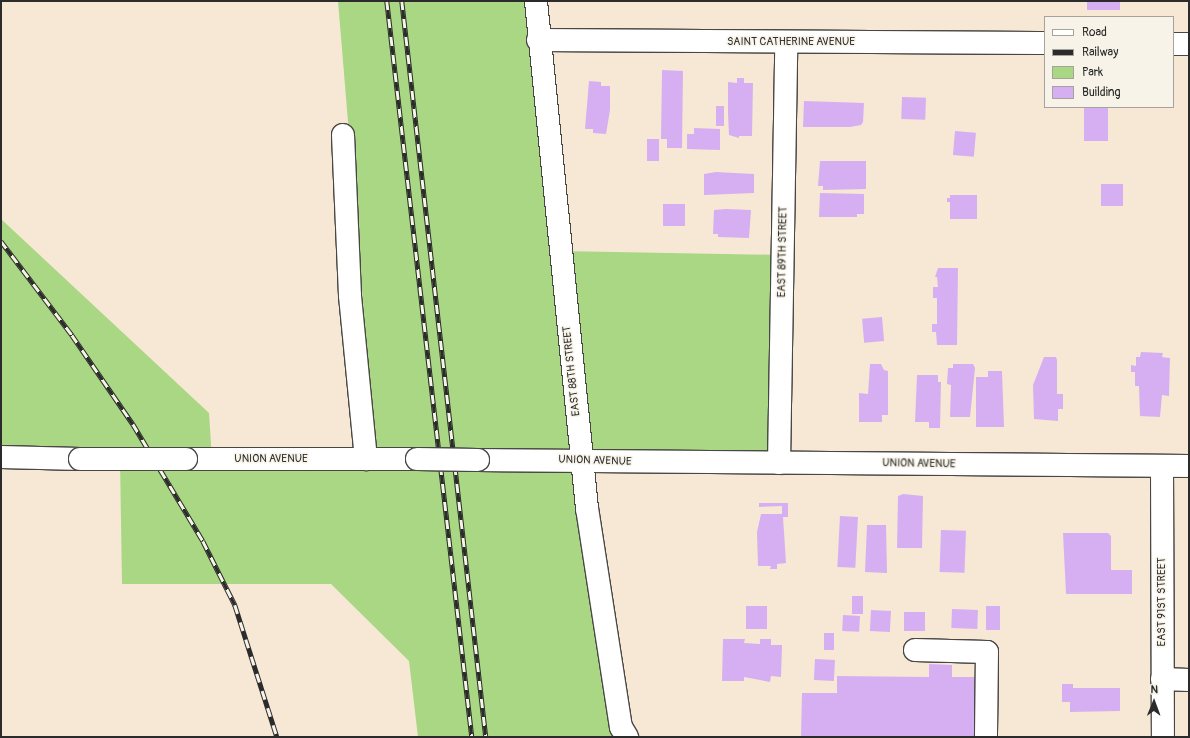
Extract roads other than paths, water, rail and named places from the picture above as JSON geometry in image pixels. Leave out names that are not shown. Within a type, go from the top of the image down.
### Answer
[{"type":"street","name":"EAST 88TH STREET","points":[[536,1],[538,40],[581,459],[620,720],[627,737]]},
{"type":"street","name":"SAINT CATHERINE AVENUE","points":[[538,40],[1044,43]]},
{"type":"street","name":"EAST 89TH STREET","points":[[779,463],[786,42]]},
{"type":"street","points":[[1174,44],[1189,44]]},
{"type":"street","points":[[342,134],[350,296],[366,459]]},
{"type":"street","name":"UNION AVENUE","points":[[1,457],[80,459],[581,459],[639,463],[1189,466]]},
{"type":"street","name":"EAST 91ST STREET","points":[[1162,466],[1163,737]]},
{"type":"street","points":[[915,650],[987,652],[986,737]]},
{"type":"street","points":[[1162,679],[1189,680]]},
{"type":"railway","points":[[387,1],[472,737]]},
{"type":"railway","points":[[402,1],[486,737]]},
{"type":"railway","points":[[1,241],[72,335],[133,424],[203,541],[235,605],[277,737]]}]
